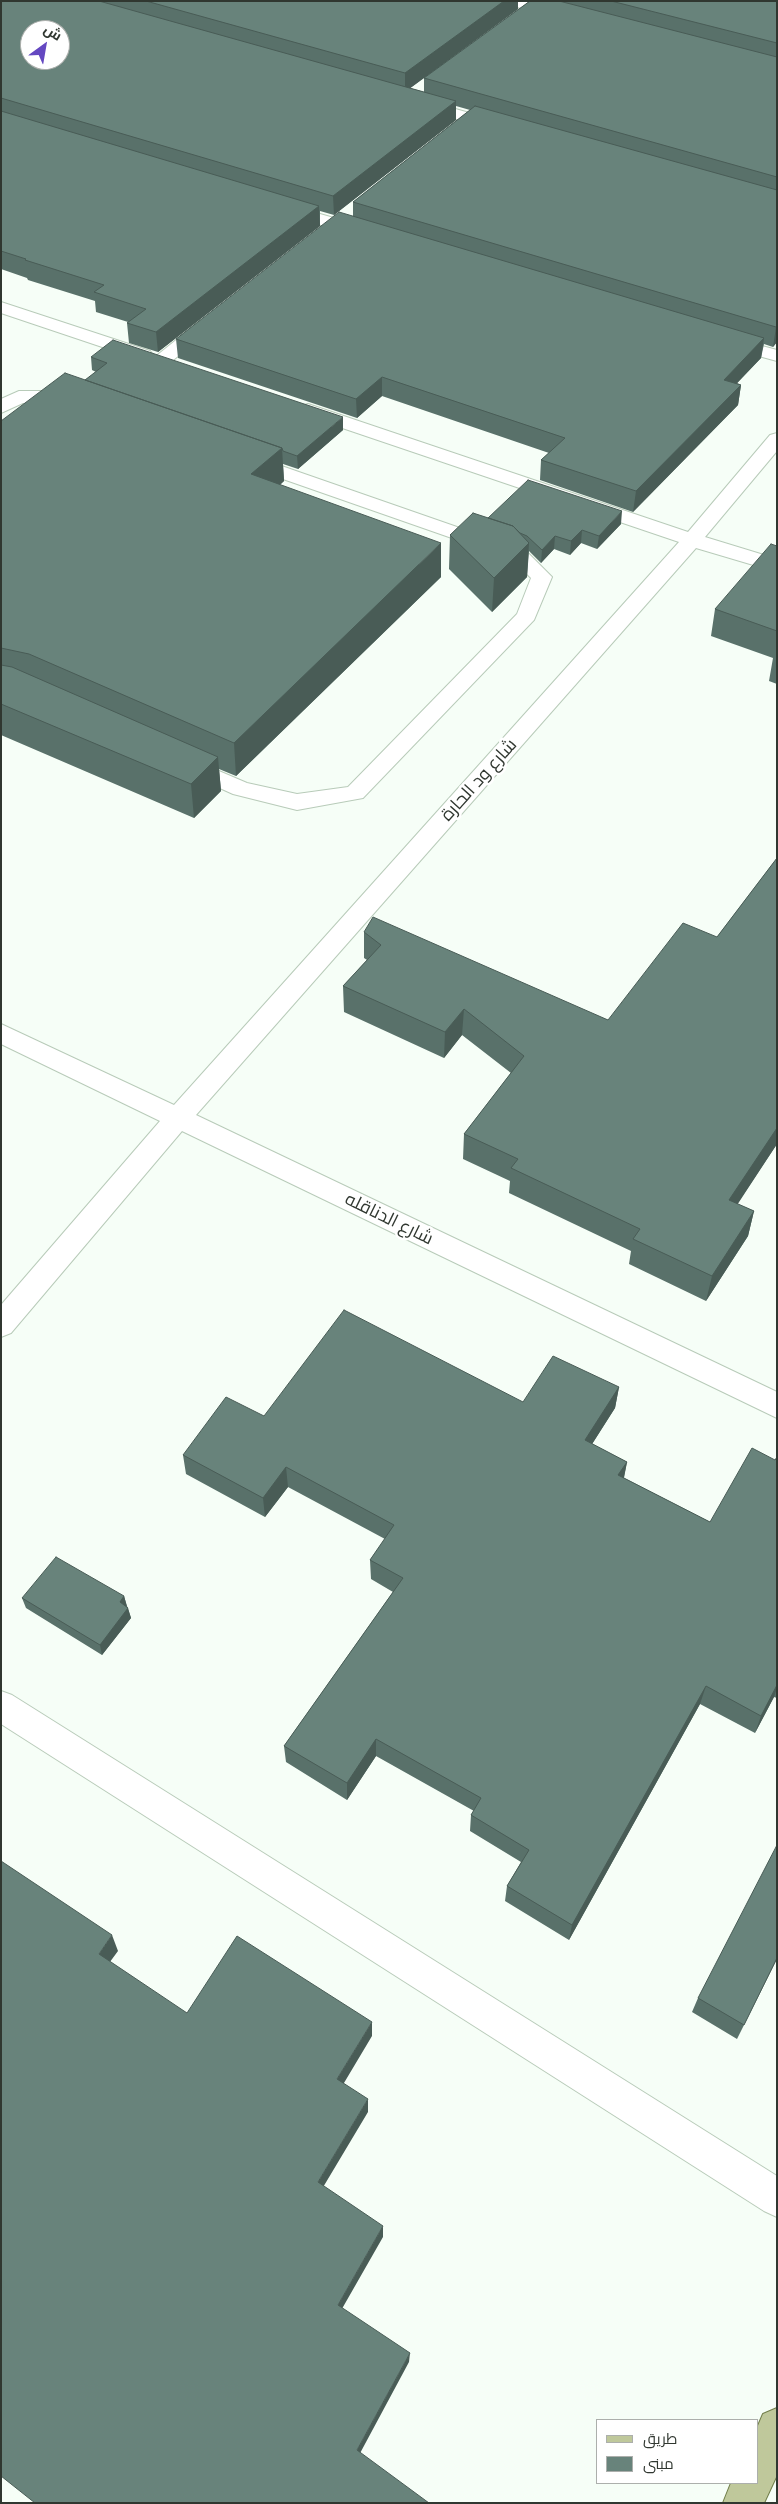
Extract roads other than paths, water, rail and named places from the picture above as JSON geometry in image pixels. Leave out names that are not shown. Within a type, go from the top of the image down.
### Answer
[{"type":"main road","points":[[758,2470],[777,2428]]},
{"type":"main road","points":[[743,2503],[752,2484]]},
{"type":"street","points":[[510,1],[537,4],[580,19]]},
{"type":"street","points":[[517,19],[537,4]]},
{"type":"street","points":[[422,89],[406,101],[509,129]]},
{"type":"street","points":[[456,130],[471,118]]},
{"type":"street","points":[[268,204],[382,238]]},
{"type":"street","points":[[320,236],[350,212]]},
{"type":"street","points":[[1,307],[180,367]]},
{"type":"street","points":[[161,361],[221,313]]},
{"type":"street","points":[[711,337],[777,356]]},
{"type":"street","points":[[1,406],[19,397],[68,397],[87,404]]},
{"type":"street","points":[[291,405],[692,540],[777,566]]},
{"type":"street","name":"شارع ود الحارة","points":[[1,1325],[178,1118],[692,540],[777,439]]},
{"type":"street","points":[[170,757],[241,789],[297,802],[355,793],[527,616],[542,577],[519,555],[228,453]]},
{"type":"street","name":"شارع الدناقله","points":[[1,1033],[777,1406]]},
{"type":"street","points":[[1,1706],[777,2198]]}]
